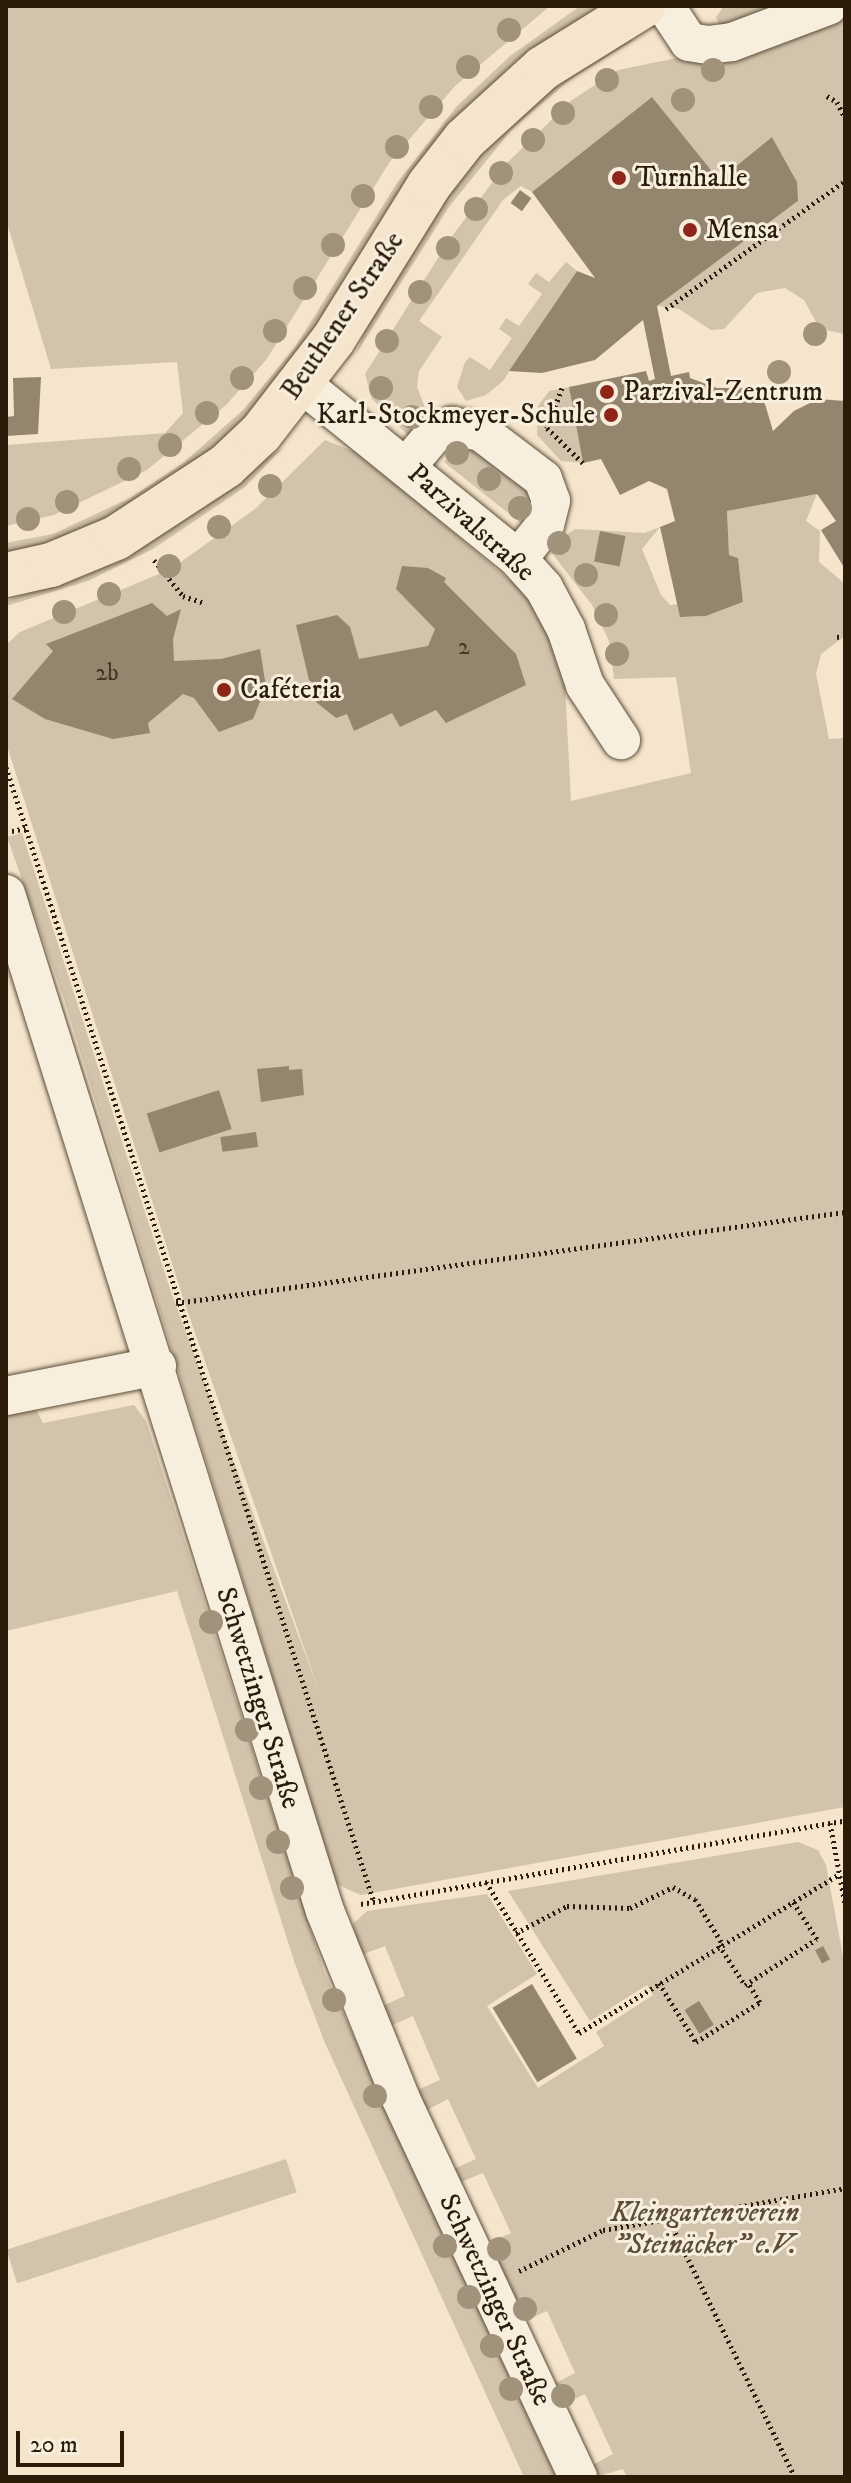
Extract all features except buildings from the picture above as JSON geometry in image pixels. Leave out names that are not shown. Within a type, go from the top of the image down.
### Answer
[{"type":"main road","name":"Beuthener Straße","points":[[6,575],[85,553],[151,520],[226,466],[301,383],[465,139],[543,68],[643,6]]},
{"type":"street","points":[[665,6],[689,42],[708,45],[732,42],[828,6]]},
{"type":"street","name":"Parzivalstraße","points":[[301,383],[518,559],[544,588],[566,629],[585,685],[621,740]]},
{"type":"street","points":[[407,466],[434,434],[452,426],[481,432],[543,479],[551,501],[545,525],[518,559]]},
{"type":"street","name":"Schwetzinger Straße","points":[[6,894],[20,990],[138,1308],[325,1911],[400,2097],[578,2477]]},
{"type":"street","points":[[6,1396],[157,1366]]},
{"type":"path","points":[[827,96],[845,105]]},
{"type":"path","points":[[837,102],[845,118]]},
{"type":"path","points":[[666,309],[845,181]]},
{"type":"path","points":[[562,388],[547,428],[583,463]]},
{"type":"path","points":[[153,559],[183,596],[204,603]]},
{"type":"path","points":[[837,637],[845,636]]},
{"type":"path","points":[[6,767],[374,1902]]},
{"type":"path","points":[[6,832],[26,828]]},
{"type":"path","points":[[138,1308],[845,1212]]},
{"type":"path","points":[[325,1911],[845,1820]]},
{"type":"path","points":[[830,1823],[845,1904]]},
{"type":"path","points":[[486,1882],[579,2033],[839,1874]]},
{"type":"path","points":[[516,1933],[567,1906],[630,1908],[673,1887],[695,1899],[760,2002],[696,2042],[659,1983]]},
{"type":"path","points":[[748,1983],[817,1939],[792,1900]]},
{"type":"path","points":[[559,2253],[603,2230],[670,2222],[845,2188]]},
{"type":"path","points":[[670,2222],[795,2477]]},
{"type":"green space","points":[[6,6],[550,6],[455,86],[389,163],[266,360],[226,405],[147,470],[54,515],[6,526],[6,445],[165,433],[183,413],[177,362],[51,369],[6,220]]},
{"type":"green space","points":[[580,6],[599,6],[517,61],[468,106],[272,391],[215,449],[141,503],[44,546],[6,552],[6,543],[53,534],[130,498],[182,464],[243,410],[296,346],[397,183],[457,106],[510,56]]},
{"type":"green space","points":[[724,6],[801,6],[720,27],[716,17]]},
{"type":"green space","points":[[845,10],[845,334],[820,329],[804,300],[785,288],[757,293],[724,329],[711,330],[679,309],[657,306],[797,202],[797,182],[772,137],[719,180],[652,97],[532,192],[521,186],[503,200],[419,321],[442,337],[419,371],[417,387],[429,418],[410,437],[372,399],[365,374],[450,239],[506,164],[572,100],[618,70],[716,50]]},
{"type":"green space","points":[[616,40],[634,40],[571,79],[512,129],[449,207],[356,354],[373,310],[424,226],[482,148],[530,100]]},
{"type":"green space","points":[[566,262],[577,271],[503,381],[486,395],[466,401],[457,387],[465,362],[470,357],[490,370],[512,338],[499,329],[506,318],[519,326],[542,294],[528,284],[536,273],[549,282]]},
{"type":"green space","points":[[569,387],[583,463],[561,461],[537,435],[538,406],[549,391]]},
{"type":"green space","points":[[325,440],[360,454],[532,599],[564,667],[571,801],[691,773],[676,677],[614,679],[609,641],[592,605],[548,548],[575,529],[645,533],[660,527],[642,549],[661,595],[670,605],[680,604],[680,617],[706,616],[743,602],[738,558],[729,555],[727,511],[817,494],[806,521],[820,531],[819,562],[844,583],[845,596],[845,636],[821,654],[816,674],[829,739],[845,738],[845,1807],[361,1895],[336,1884],[64,999],[7,837],[22,833],[171,1292],[319,1691],[184,1301],[6,743],[6,645],[20,632],[171,569],[255,509]]},
{"type":"green space","points":[[474,444],[533,487],[538,504],[522,524],[444,462],[459,446]]},
{"type":"green space","points":[[283,448],[245,487],[153,549],[88,581],[6,606],[6,601],[61,581]]},
{"type":"green space","points":[[32,1401],[43,1423],[134,1405],[146,1421],[324,1971],[556,2477],[524,2477],[325,2043],[295,1964],[177,1591],[6,1631],[6,1406]]},
{"type":"green space","name":"Kleingartenverein \"Steinäcker\" e.V.","points":[[798,1842],[818,1850],[826,1865],[845,1967],[845,2477],[627,2477],[623,2469],[596,2477],[591,2466],[613,2454],[585,2394],[563,2405],[552,2385],[575,2373],[547,2311],[525,2321],[489,2242],[511,2233],[483,2173],[461,2182],[454,2169],[476,2159],[448,2099],[427,2110],[417,2090],[440,2080],[413,2016],[390,2026],[382,2006],[405,1996],[385,1946],[361,1955],[353,1924],[367,1911],[487,1894],[537,1974],[487,2006],[538,2088],[604,2046],[596,2032],[653,1995],[647,1985],[590,2021],[508,1891]]},
{"type":"green space","points":[[286,2159],[297,2192],[17,2283],[6,2250]]},
{"type":"place","name":"Turnhalle","points":[[619,178]]},
{"type":"place","name":"Mensa","points":[[690,230]]},
{"type":"place","name":"Parzival-Zentrum","points":[[607,392]]},
{"type":"place","name":"Karl-Stockmeyer-Schule","points":[[611,415]]},
{"type":"place","name":"Caféteria","points":[[224,690]]}]
